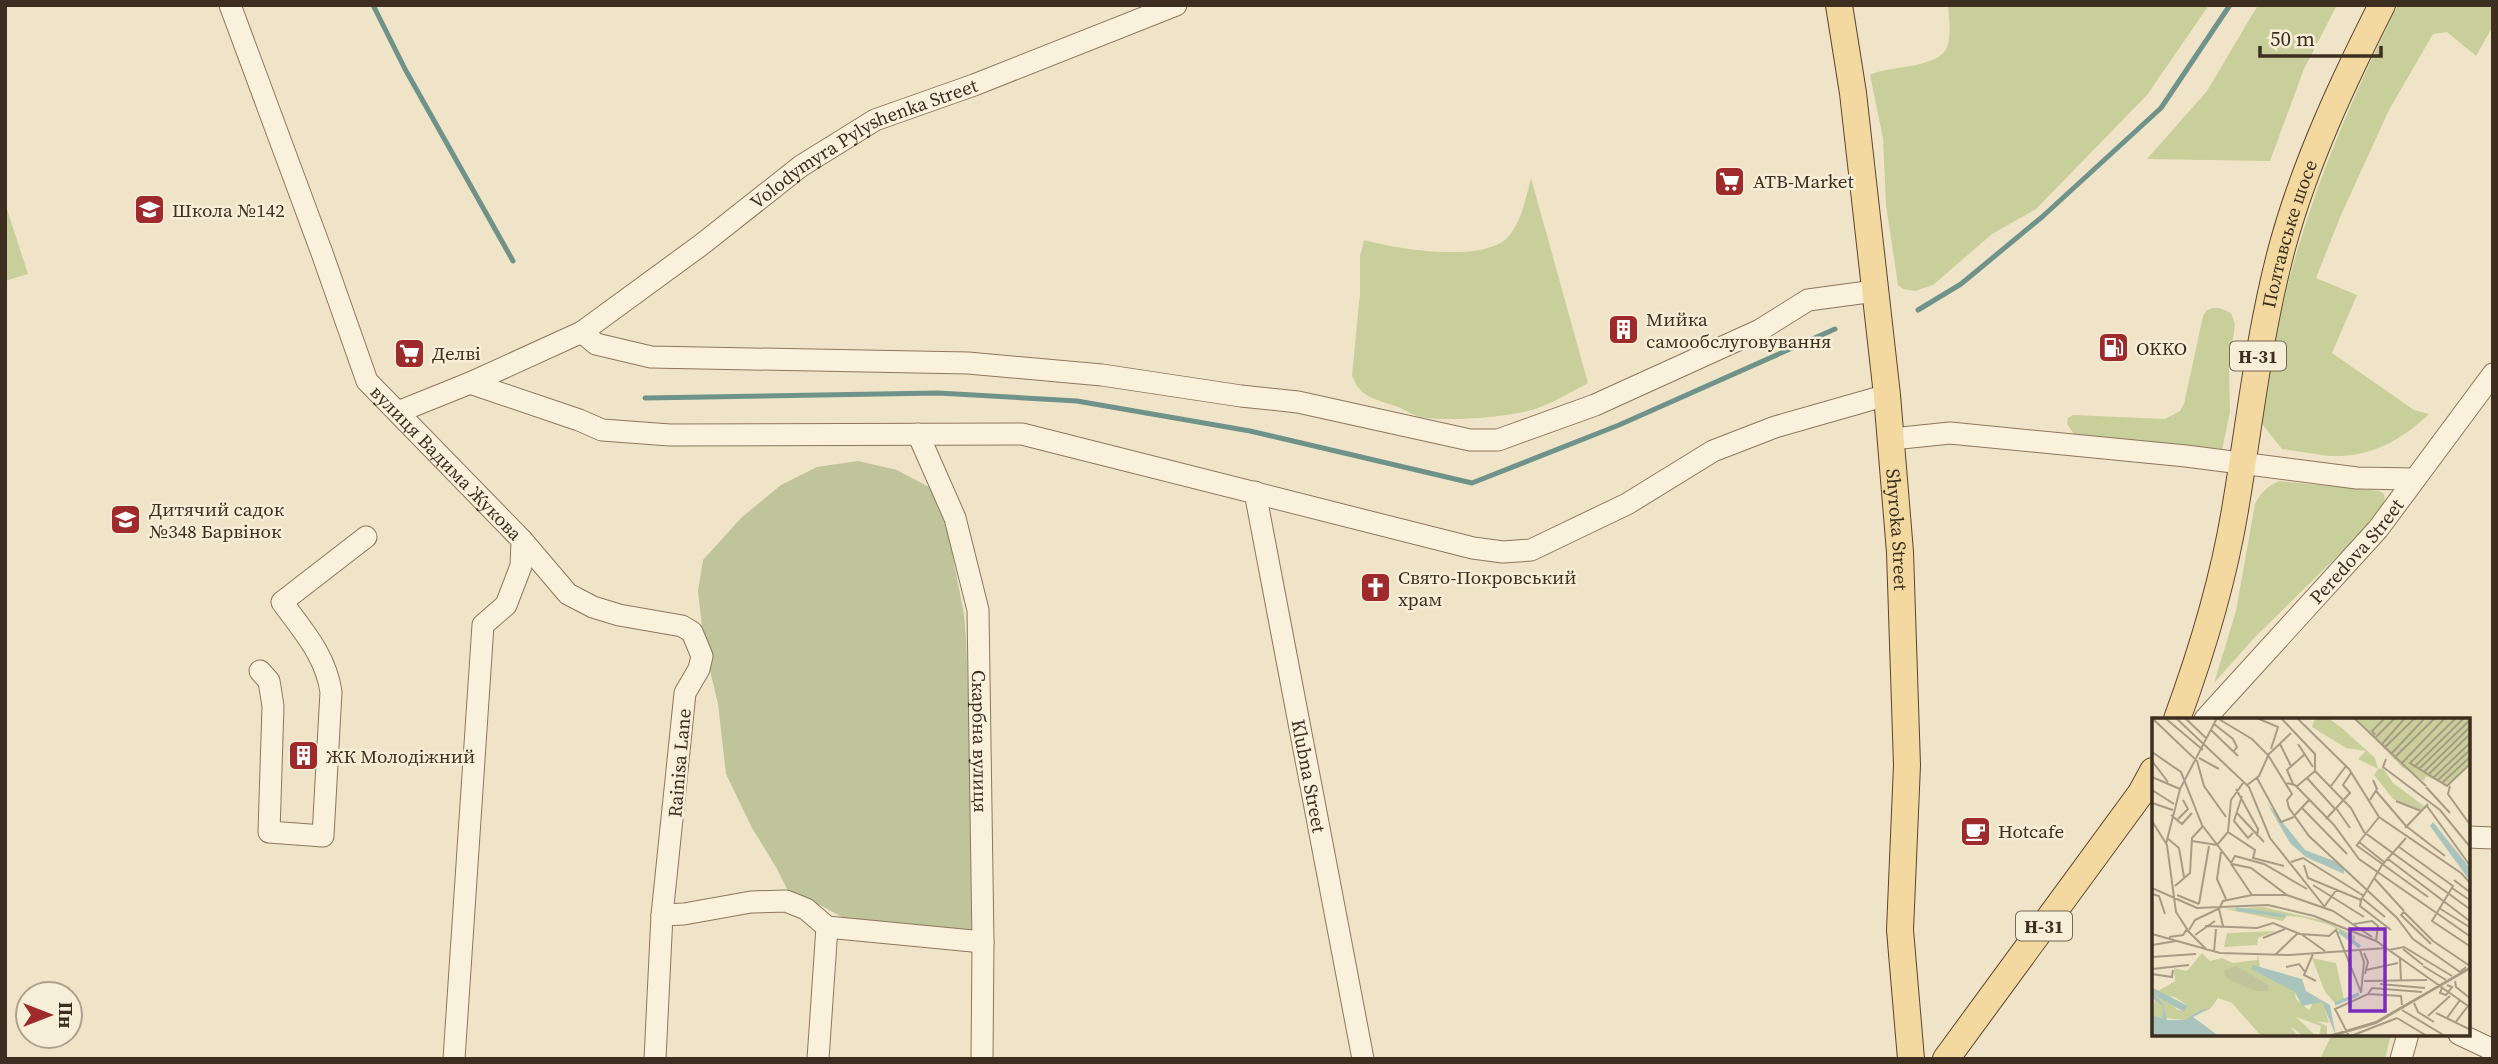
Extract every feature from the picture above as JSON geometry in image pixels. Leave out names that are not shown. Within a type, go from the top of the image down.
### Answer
[{"type":"main road","name":"Shyroka Street","points":[[1839,5],[1853,93],[1892,439],[1900,552],[1907,765],[1900,930],[1911,1059]]},
{"type":"main road","name":"Полтавське шосе","points":[[2177,718],[2209,624],[2232,525],[2259,350],[2283,244],[2314,149],[2382,5]]},
{"type":"main road","name":"Н-31","points":[[1947,1059],[2150,787]]},
{"type":"street","name":"вулиця Вадима Жукова","points":[[230,5],[367,381],[522,540],[521,566],[506,605],[483,625],[454,1059]]},
{"type":"street","name":"Volodymyra Pylyshenka Street","points":[[398,412],[470,383],[582,332],[701,245],[801,166],[875,120],[974,85],[1176,5]]},
{"type":"street","points":[[582,332],[596,344],[651,357],[968,363],[1102,376],[1297,402],[1470,440],[1498,440],[1595,405],[1643,384],[1760,330],[1808,300],[1875,291]]},
{"type":"street","name":"Peredova Street","points":[[2206,718],[2349,563],[2415,480],[2493,374]]},
{"type":"street","points":[[470,383],[603,430],[670,435],[1023,434],[1473,548],[1503,552],[1531,550],[1628,504],[1713,451],[1775,428],[1887,395]]},
{"type":"street","points":[[1892,439],[1950,433],[2242,463],[2357,478],[2415,480]]},
{"type":"street","name":"Скарбна вулиця","points":[[918,434],[955,518],[978,610],[984,942],[982,1059]]},
{"type":"street","name":"Klubna Street","points":[[1255,492],[1363,1059]]},
{"type":"street","points":[[260,671],[269,681],[273,706],[269,832],[323,836],[331,692],[329,675],[319,652],[282,602],[366,537]]},
{"type":"street","name":"Rainisa Lane","points":[[522,540],[568,594],[593,607],[620,615],[682,626],[692,632],[702,656],[699,669],[685,693],[662,915],[654,1059]]},
{"type":"street","points":[[2470,837],[2493,838]]},
{"type":"street","points":[[662,915],[684,914],[751,902],[786,901],[806,909],[827,927],[984,942]]},
{"type":"street","points":[[818,1059],[827,927]]},
{"type":"street","points":[[2402,1059],[2408,1036]]},
{"type":"street","points":[[2463,1036],[2493,1050]]},
{"type":"green space","points":[[1948,5],[2209,5],[2147,95],[2036,209],[1992,234],[1933,285],[1915,291],[1903,289],[1898,285],[1886,205],[1883,138],[1870,75],[1926,62],[1944,52],[1948,44],[1950,25]]},
{"type":"green space","points":[[2258,5],[2337,5],[2304,69],[2270,161],[2147,159],[2207,91]]},
{"type":"green space","points":[[2398,5],[2493,5],[2493,26],[2476,56],[2447,32],[2433,34],[2389,110],[2341,215],[2316,278],[2357,295],[2332,353],[2414,410],[2429,414],[2390,443],[2355,455],[2320,455],[2282,449],[2259,420],[2286,290],[2330,155]]},
{"type":"green space","points":[[1531,178],[1588,383],[1535,409],[1458,419],[1417,416],[1362,392],[1352,375],[1360,293],[1360,256],[1364,240],[1438,252],[1478,250],[1495,246],[1507,238],[1516,225]]},
{"type":"green space","points":[[5,203],[28,274],[5,281]]},
{"type":"green space","points":[[2213,308],[2231,313],[2235,324],[2229,368],[2230,412],[2222,450],[2075,436],[2067,424],[2068,418],[2073,415],[2165,419],[2180,411],[2184,404],[2203,316],[2207,310]]},
{"type":"green space","points":[[858,461],[897,470],[933,489],[949,537],[964,614],[966,639],[970,740],[971,930],[851,922],[820,905],[792,899],[752,828],[726,774],[718,704],[704,645],[698,591],[703,560],[742,517],[781,485],[817,467]]},
{"type":"green space","points":[[2279,481],[2379,491],[2384,494],[2385,503],[2357,537],[2256,636],[2214,683],[2236,611],[2255,504],[2265,490]]},
{"type":"green space","points":[[2331,1036],[2391,1036],[2385,1059],[2320,1059]]},
{"type":"waterway","points":[[373,5],[405,69],[513,261]]},
{"type":"waterway","points":[[1918,310],[1961,284],[2042,217],[2161,108],[2230,5]]},
{"type":"waterway","points":[[645,398],[938,393],[1077,401],[1250,431],[1472,483],[1619,425],[1835,329]]},
{"type":"place","name":"ATB-Market","points":[[1730,181]]},
{"type":"place","name":"Школа №142","points":[[149,210]]},
{"type":"place","name":"Мийка самообслуговування","points":[[1623,330]]},
{"type":"place","name":"OKKO","points":[[2113,348]]},
{"type":"place","name":"Делві","points":[[409,353]]},
{"type":"place","name":"Дитячий садок №348 Барвінок","points":[[126,520]]},
{"type":"place","name":"Свято-Покровський храм","points":[[1375,588]]},
{"type":"place","name":"ЖК Молодіжний","points":[[303,756]]},
{"type":"place","name":"Hotcafe","points":[[1975,831]]}]
